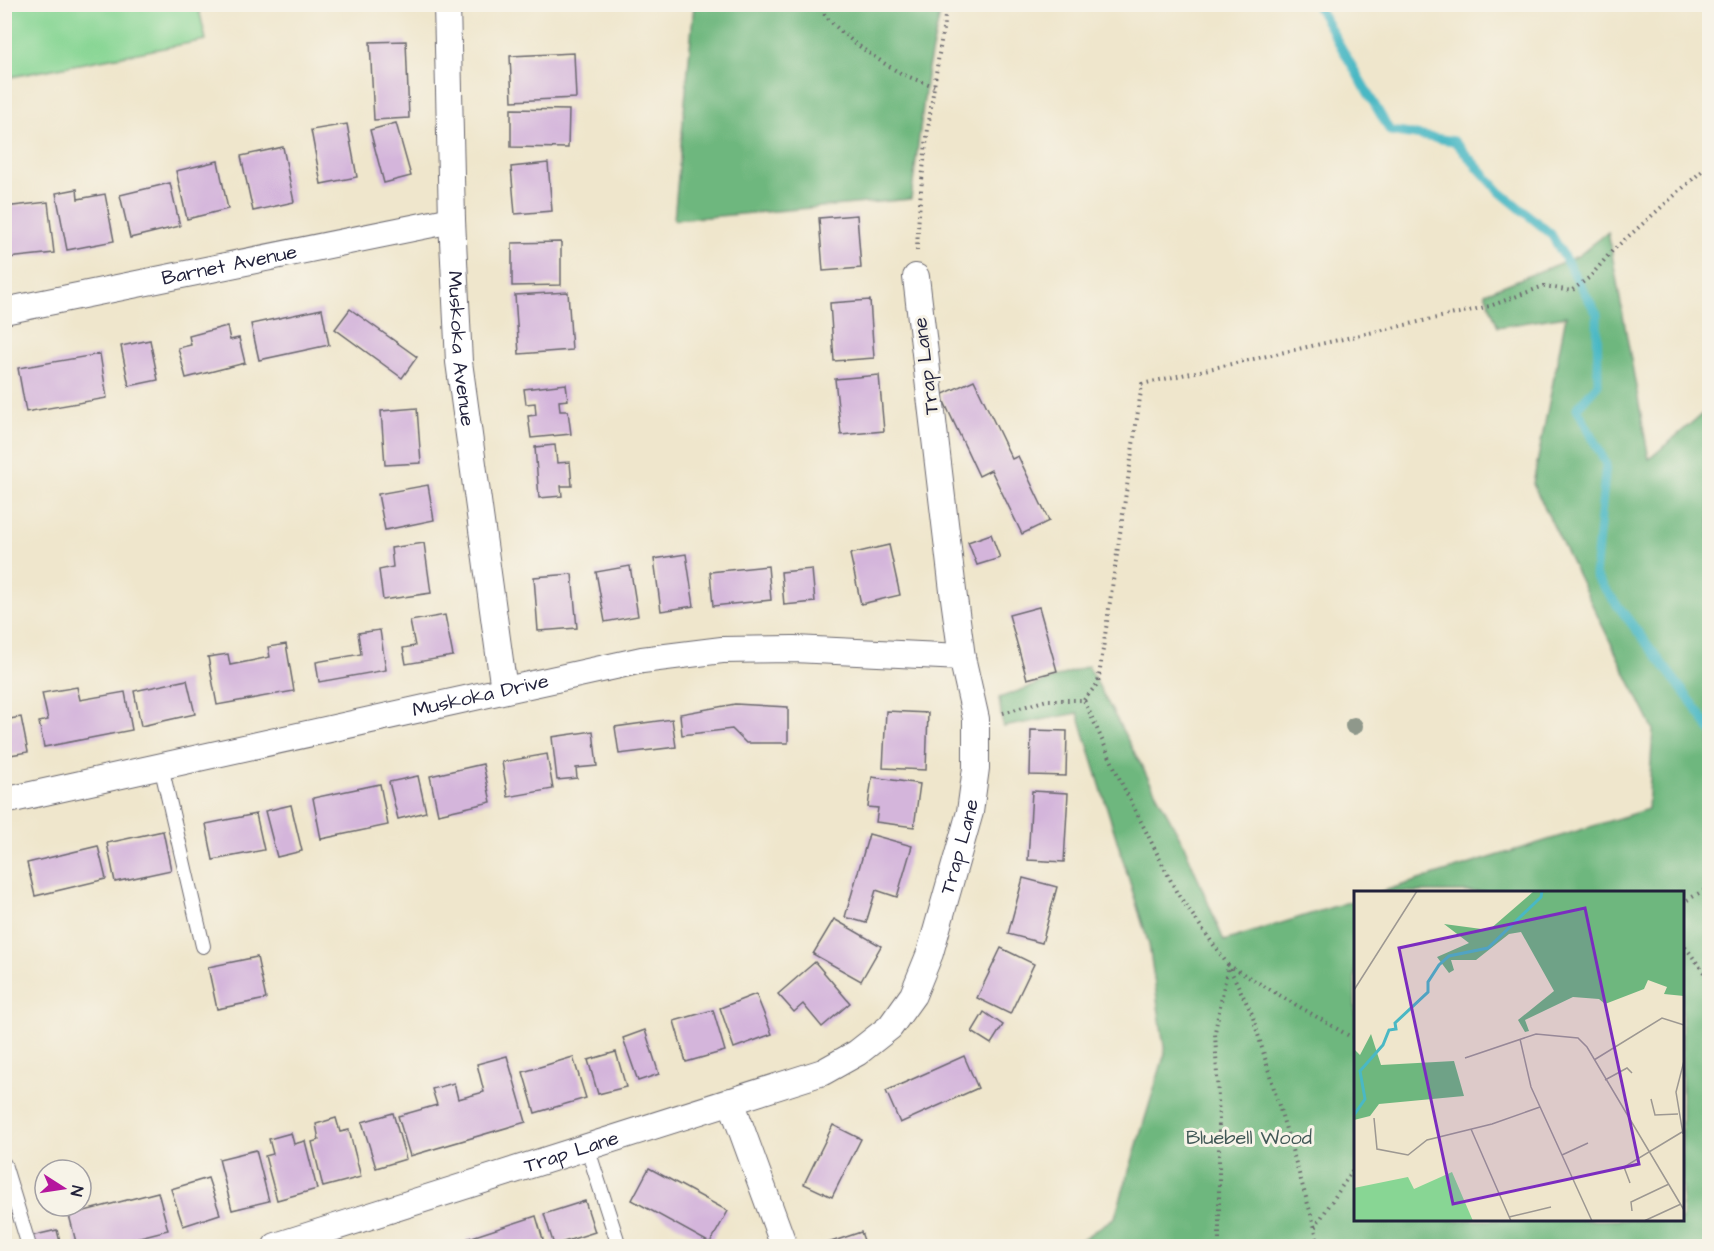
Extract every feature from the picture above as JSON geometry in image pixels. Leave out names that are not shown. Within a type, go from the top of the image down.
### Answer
[{"type":"street","name":"Muskoka Avenue","points":[[447,4],[459,362],[504,690]]},
{"type":"street","name":"Barnet Avenue","points":[[4,311],[453,220]]},
{"type":"street","name":"Trap Lane","points":[[276,1246],[823,1072],[857,1053],[890,1027],[913,995],[930,952],[970,812],[976,768],[976,719],[962,657],[916,277]]},
{"type":"street","name":"Muskoka Drive","points":[[4,801],[642,660],[722,650],[794,649],[962,657]]},
{"type":"street","points":[[731,1101],[784,1246]]},
{"type":"lane","points":[[161,766],[203,946]]},
{"type":"lane","points":[[587,1147],[619,1246]]},
{"type":"lane","points":[[4,1164],[29,1246]]},
{"type":"path","points":[[817,4],[839,30],[897,71],[934,86]]},
{"type":"path","points":[[916,277],[918,218],[934,86],[947,4]]},
{"type":"path","points":[[1084,700],[1098,683],[1142,384],[1490,306],[1544,286],[1571,291],[1590,277],[1612,251],[1710,164]]},
{"type":"path","points":[[976,719],[1047,700],[1084,700]]},
{"type":"path","points":[[1084,700],[1121,782],[1177,893],[1228,965],[1252,1014],[1315,1228],[1318,1246]]},
{"type":"path","points":[[1684,902],[1710,887]]},
{"type":"path","points":[[1684,943],[1710,981]]},
{"type":"path","points":[[1228,965],[1354,1037]]},
{"type":"path","points":[[1219,1246],[1219,1121],[1215,1032],[1228,965]]},
{"type":"path","points":[[1315,1228],[1354,1168]]},
{"type":"green space","points":[[5,4],[198,5],[206,40],[5,78]]},
{"type":"green space","points":[[694,5],[942,5],[928,68],[911,199],[674,220]]},
{"type":"green space","name":"Bluebell Wood","points":[[1608,232],[1649,459],[1709,408],[1709,1246],[1072,1246],[1115,1217],[1165,1053],[1149,945],[1078,713],[1003,727],[999,698],[1088,666],[1184,845],[1224,941],[1354,900],[1354,1221],[1684,1221],[1684,891],[1383,891],[1648,809],[1653,729],[1533,484],[1566,316],[1498,327],[1485,293],[1578,256]]},
{"type":"building","points":[[406,41],[409,118],[374,120],[370,42]]},
{"type":"building","points":[[574,53],[576,98],[512,101],[510,56]]},
{"type":"building","points":[[511,109],[569,110],[568,148],[511,147]]},
{"type":"building","points":[[396,123],[411,176],[384,183],[370,130]]},
{"type":"building","points":[[347,124],[357,177],[321,184],[311,130]]},
{"type":"building","points":[[283,147],[294,202],[253,211],[241,156]]},
{"type":"building","points":[[218,161],[228,209],[187,219],[176,171]]},
{"type":"building","points":[[548,163],[552,211],[515,214],[511,167]]},
{"type":"building","points":[[170,183],[180,226],[130,238],[120,195]]},
{"type":"building","points":[[77,189],[78,199],[105,194],[114,241],[67,250],[56,193]]},
{"type":"building","points":[[48,202],[54,253],[8,258],[4,207]]},
{"type":"building","points":[[857,215],[861,268],[823,271],[819,218]]},
{"type":"building","points":[[561,242],[561,285],[512,286],[512,243]]},
{"type":"building","points":[[568,292],[572,350],[519,354],[515,295]]},
{"type":"building","points":[[870,300],[874,358],[834,361],[830,303]]},
{"type":"building","points":[[322,309],[329,345],[259,360],[251,324]]},
{"type":"building","points":[[350,309],[417,357],[402,378],[335,329]]},
{"type":"building","points":[[227,326],[230,340],[239,338],[245,363],[186,378],[178,348],[191,345],[189,336]]},
{"type":"building","points":[[150,340],[158,380],[129,386],[121,346]]},
{"type":"building","points":[[100,354],[107,398],[26,412],[18,368]]},
{"type":"building","points":[[879,375],[884,431],[841,435],[835,379]]},
{"type":"building","points":[[974,380],[1012,459],[1018,456],[1049,521],[1022,534],[991,470],[979,476],[941,395]]},
{"type":"building","points":[[566,384],[568,400],[559,401],[560,411],[568,411],[571,434],[531,438],[528,416],[536,415],[535,403],[526,404],[524,389]]},
{"type":"building","points":[[417,408],[421,463],[385,465],[381,411]]},
{"type":"building","points":[[555,445],[557,463],[570,462],[572,486],[561,486],[562,496],[539,498],[535,447]]},
{"type":"building","points":[[428,485],[434,520],[385,530],[378,494]]},
{"type":"building","points":[[991,534],[1000,558],[977,565],[968,542]]},
{"type":"building","points":[[424,543],[431,593],[383,600],[379,570],[393,567],[391,548]]},
{"type":"building","points":[[889,545],[900,595],[861,604],[850,554]]},
{"type":"building","points":[[686,554],[694,606],[661,611],[654,559]]},
{"type":"building","points":[[630,566],[638,616],[605,622],[596,572]]},
{"type":"building","points":[[768,566],[771,600],[713,606],[710,572]]},
{"type":"building","points":[[812,569],[815,602],[784,605],[781,572]]},
{"type":"building","points":[[572,574],[577,628],[538,631],[534,577]]},
{"type":"building","points":[[1039,607],[1057,671],[1027,679],[1009,615]]},
{"type":"building","points":[[445,615],[453,656],[406,664],[403,648],[415,646],[410,621]]},
{"type":"building","points":[[380,630],[386,670],[319,682],[316,662],[361,654],[358,633]]},
{"type":"building","points":[[286,644],[294,691],[217,705],[208,657],[228,654],[230,665],[270,657],[268,647]]},
{"type":"building","points":[[187,680],[195,714],[141,726],[134,691]]},
{"type":"building","points":[[77,687],[80,700],[125,692],[132,730],[44,747],[39,722],[48,720],[42,693]]},
{"type":"building","points":[[735,704],[788,707],[788,743],[746,743],[732,729],[682,735],[680,714]]},
{"type":"building","points":[[886,711],[928,713],[926,770],[883,768]]},
{"type":"building","points":[[21,717],[28,752],[4,756],[4,720]]},
{"type":"building","points":[[672,719],[676,747],[619,754],[615,727]]},
{"type":"building","points":[[1031,730],[1067,731],[1066,776],[1030,775]]},
{"type":"building","points":[[593,731],[597,766],[576,768],[577,778],[557,780],[552,737]]},
{"type":"building","points":[[547,754],[553,789],[508,797],[502,762]]},
{"type":"building","points":[[483,764],[491,802],[438,814],[430,776]]},
{"type":"building","points":[[418,776],[426,812],[398,819],[389,782]]},
{"type":"building","points":[[872,777],[920,784],[914,827],[876,822],[878,808],[868,807]]},
{"type":"building","points":[[380,784],[388,825],[321,839],[313,798]]},
{"type":"building","points":[[1032,791],[1068,793],[1064,862],[1028,860]]},
{"type":"building","points":[[291,805],[302,851],[277,857],[265,811]]},
{"type":"building","points":[[256,814],[264,850],[213,860],[206,824]]},
{"type":"building","points":[[163,831],[171,870],[115,882],[107,843]]},
{"type":"building","points":[[869,834],[912,846],[897,897],[876,890],[866,923],[845,917]]},
{"type":"building","points":[[98,846],[106,879],[35,896],[27,863]]},
{"type":"building","points":[[1023,878],[1057,887],[1042,943],[1008,934]]},
{"type":"building","points":[[834,919],[881,946],[861,981],[813,954]]},
{"type":"building","points":[[1001,948],[1034,964],[1010,1014],[977,998]]},
{"type":"building","points":[[257,957],[266,999],[217,1009],[208,967]]},
{"type":"building","points":[[815,962],[850,1003],[822,1027],[803,1004],[794,1012],[778,994]]},
{"type":"building","points":[[756,994],[772,1034],[734,1048],[720,1008]]},
{"type":"building","points":[[713,1010],[725,1051],[686,1062],[674,1021]]},
{"type":"building","points":[[984,1012],[1003,1025],[991,1044],[972,1032]]},
{"type":"building","points":[[645,1030],[659,1074],[638,1081],[623,1038]]},
{"type":"building","points":[[616,1052],[626,1087],[598,1094],[588,1060]]},
{"type":"building","points":[[507,1056],[526,1122],[410,1156],[398,1116],[437,1105],[432,1089],[454,1083],[458,1099],[484,1092],[477,1064]]},
{"type":"building","points":[[964,1056],[978,1088],[900,1123],[886,1091]]},
{"type":"building","points":[[573,1057],[586,1098],[535,1113],[523,1072]]},
{"type":"building","points":[[393,1113],[406,1159],[376,1168],[362,1122]]},
{"type":"building","points":[[336,1118],[340,1132],[349,1130],[361,1177],[323,1187],[312,1142],[319,1140],[316,1124]]},
{"type":"building","points":[[833,1125],[861,1139],[832,1197],[804,1184]]},
{"type":"building","points":[[291,1133],[294,1144],[305,1141],[317,1189],[277,1200],[265,1156],[273,1154],[269,1139]]},
{"type":"building","points":[[256,1150],[269,1201],[232,1210],[219,1159]]},
{"type":"building","points":[[649,1168],[728,1211],[710,1243],[632,1200]]},
{"type":"building","points":[[208,1178],[220,1214],[183,1226],[171,1189]]},
{"type":"building","points":[[158,1192],[168,1230],[104,1246],[77,1246],[70,1218],[93,1218],[93,1209]]},
{"type":"building","points":[[585,1201],[595,1232],[554,1245],[544,1214]]},
{"type":"building","points":[[536,1216],[545,1246],[469,1246],[466,1239]]},
{"type":"building","points":[[57,1230],[61,1246],[34,1246],[31,1236]]},
{"type":"building","points":[[861,1232],[866,1246],[826,1246],[825,1244]]},
{"type":"waterway","points":[[1316,4],[1390,131],[1454,141],[1500,192],[1551,234],[1597,314],[1598,384],[1577,408],[1606,464],[1595,576],[1696,708],[1710,730]]}]
